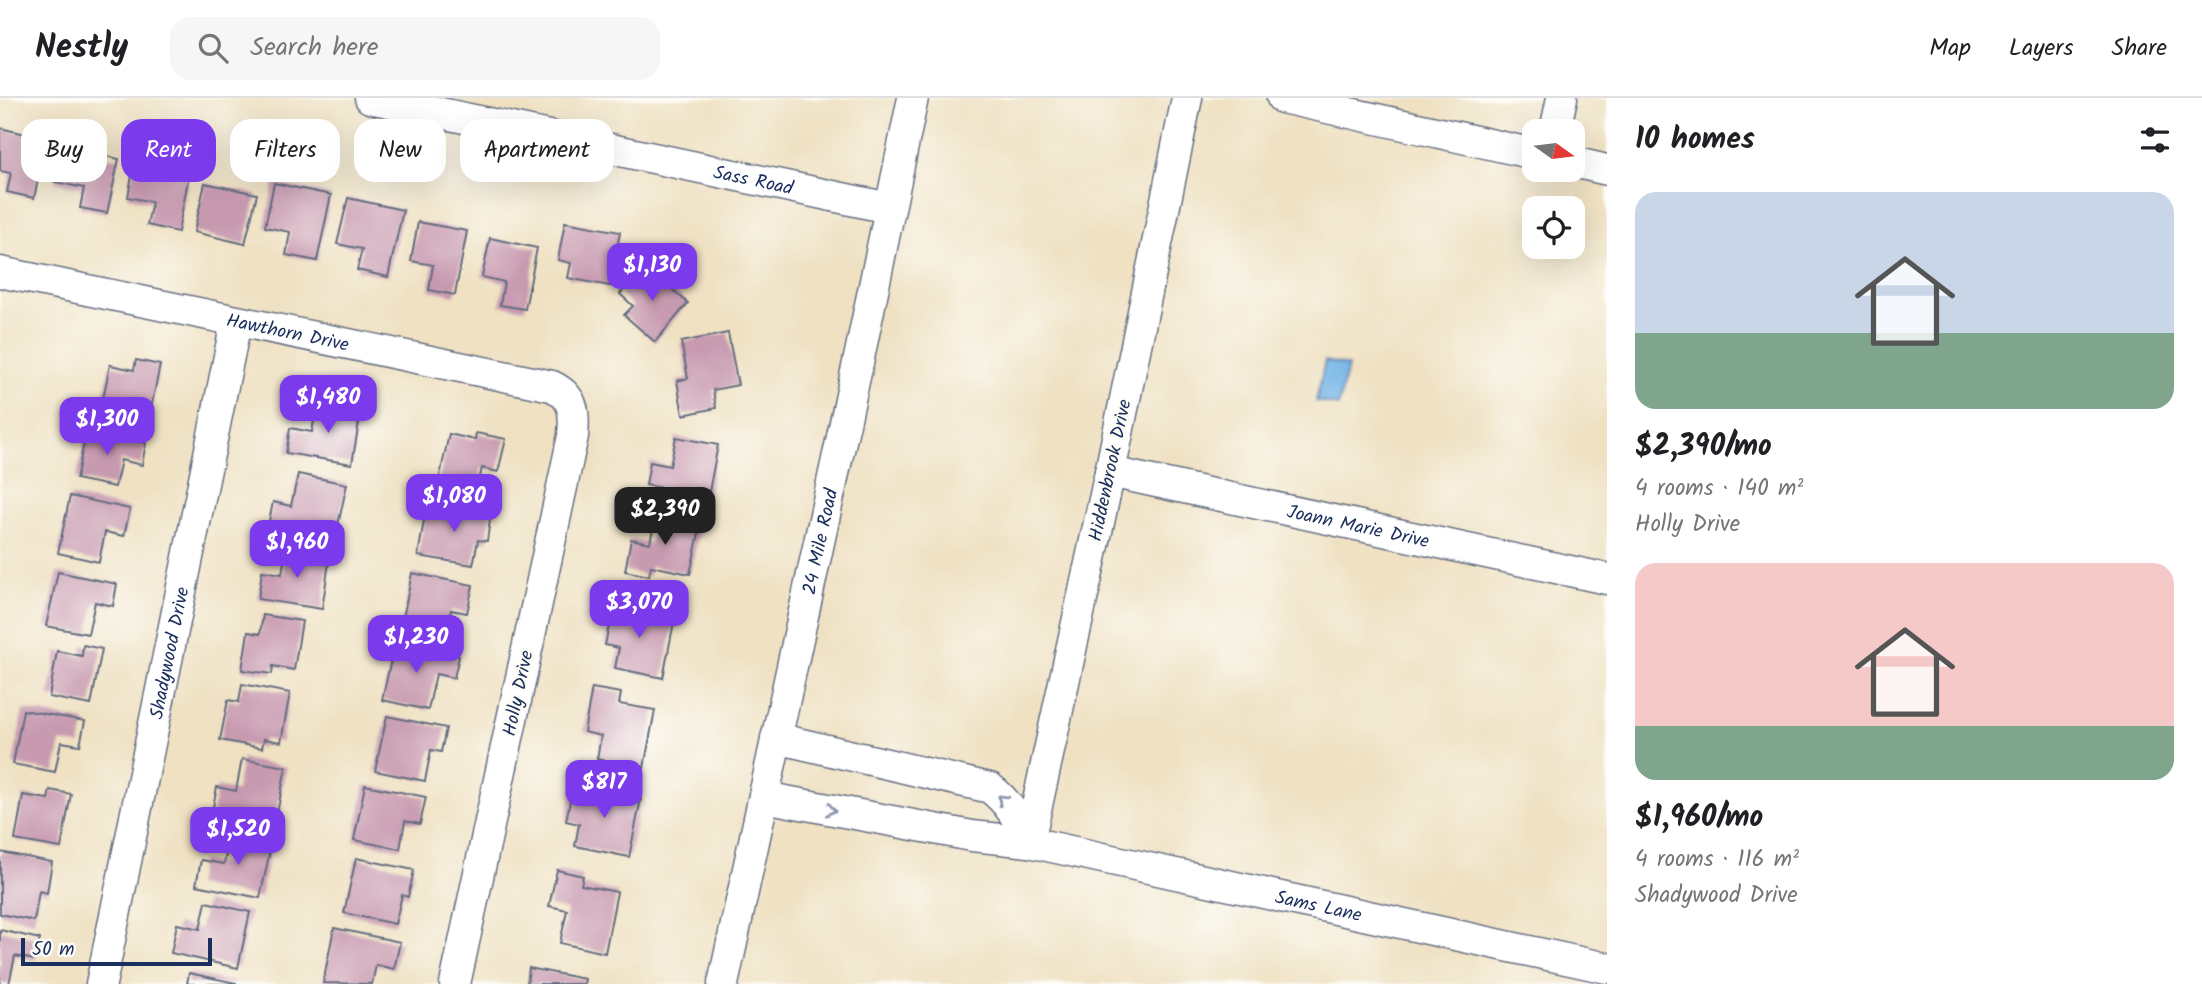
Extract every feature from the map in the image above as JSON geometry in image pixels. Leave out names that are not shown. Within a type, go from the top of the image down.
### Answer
[{"type":"street","name":"Sass Road","points":[[370,98],[889,208]]},
{"type":"street","name":"24 Mile Road","points":[[723,984],[850,403],[913,98]]},
{"type":"street","name":"Hiddenbrook Drive","points":[[1029,842],[1110,472],[1187,98]]},
{"type":"street","points":[[1282,98],[1522,151]]},
{"type":"street","points":[[1558,119],[1562,98]]},
{"type":"street","points":[[1586,165],[1607,170]]},
{"type":"street","name":"Hawthorn Drive","points":[[0,272],[552,386],[572,402]]},
{"type":"street","name":"Shadywood Drive","points":[[101,984],[236,322]]},
{"type":"street","name":"Holly Drive","points":[[455,984],[573,436],[572,402]]},
{"type":"street","name":"Joann Marie Drive","points":[[1110,472],[1607,579]]},
{"type":"street","points":[[776,738],[990,788],[1004,799],[1016,815],[1029,842]]},
{"type":"street","name":"Sams Lane","points":[[764,797],[972,836],[1029,842],[1607,968]]},
{"type":"water","points":[[1325,361],[1348,366],[1338,406],[1316,401]]},
{"type":"building","points":[[0,128],[21,133],[21,182],[38,182],[34,198],[7,192],[11,173],[0,171]]},
{"type":"building","points":[[107,156],[119,159],[107,213],[80,208],[84,188],[55,182],[107,182]]},
{"type":"building","points":[[131,182],[188,182],[178,232],[147,225],[152,202],[128,197]]},
{"type":"building","points":[[205,183],[257,194],[245,244],[194,232]]},
{"type":"building","points":[[274,183],[331,195],[317,261],[286,255],[290,232],[265,227]]},
{"type":"building","points":[[348,198],[403,210],[388,277],[357,270],[362,249],[337,244]]},
{"type":"building","points":[[418,222],[467,231],[455,295],[429,290],[433,265],[411,261]]},
{"type":"building","points":[[565,222],[620,232],[610,286],[568,278],[571,263],[558,260]]},
{"type":"building","points":[[490,238],[537,248],[525,309],[500,305],[504,282],[482,277]]},
{"type":"building","points":[[644,265],[688,303],[655,342],[624,315],[633,306],[620,294]]},
{"type":"building","points":[[728,333],[738,385],[713,390],[716,408],[683,415],[677,381],[688,378],[681,342]]},
{"type":"building","points":[[136,360],[160,365],[148,423],[100,413],[110,365],[134,370]]},
{"type":"building","points":[[317,403],[361,410],[352,464],[286,453],[290,428],[312,432]]},
{"type":"building","points":[[87,430],[146,443],[142,465],[121,460],[115,487],[76,479]]},
{"type":"building","points":[[476,433],[506,439],[498,472],[482,468],[476,494],[438,485],[449,434],[475,440]]},
{"type":"building","points":[[676,437],[718,445],[708,497],[646,485],[650,462],[670,466]]},
{"type":"building","points":[[298,474],[347,484],[335,539],[268,526],[273,502],[291,506]]},
{"type":"building","points":[[70,496],[130,509],[124,536],[105,532],[99,562],[58,553]]},
{"type":"building","points":[[452,506],[491,512],[487,541],[478,540],[473,565],[418,556],[426,508],[451,512]]},
{"type":"building","points":[[656,515],[701,524],[690,574],[651,566],[649,576],[625,571],[631,539],[650,543]]},
{"type":"building","points":[[286,549],[330,556],[322,609],[258,599],[262,571],[282,574]]},
{"type":"building","points":[[58,572],[117,584],[113,606],[95,602],[88,634],[46,626]]},
{"type":"building","points":[[412,573],[473,585],[467,613],[451,610],[445,637],[401,628]]},
{"type":"building","points":[[614,601],[641,607],[640,615],[674,622],[663,678],[615,668],[619,648],[605,645]]},
{"type":"building","points":[[263,615],[302,621],[294,670],[273,666],[272,674],[242,670],[248,632],[260,634]]},
{"type":"building","points":[[395,642],[459,656],[454,678],[436,674],[428,710],[382,700]]},
{"type":"building","points":[[83,645],[102,649],[91,705],[49,697],[57,651],[82,656]]},
{"type":"building","points":[[242,684],[290,693],[281,742],[264,739],[262,748],[220,740],[228,700],[239,702]]},
{"type":"building","points":[[592,688],[621,693],[619,704],[655,710],[644,768],[597,759],[601,736],[584,732]]},
{"type":"building","points":[[23,710],[85,721],[80,745],[61,742],[55,772],[13,764]]},
{"type":"building","points":[[387,716],[446,728],[441,752],[431,750],[425,781],[375,771]]},
{"type":"building","points":[[242,759],[286,767],[275,824],[212,812],[217,787],[236,791]]},
{"type":"building","points":[[365,785],[426,797],[420,824],[405,821],[400,849],[354,840]]},
{"type":"building","points":[[573,786],[641,799],[629,857],[575,846],[579,824],[566,821]]},
{"type":"building","points":[[50,790],[71,794],[61,848],[15,840],[23,795],[48,799]]},
{"type":"building","points":[[230,833],[272,841],[260,898],[196,885],[201,860],[224,864]]},
{"type":"building","points":[[0,852],[52,862],[47,893],[39,891],[34,921],[0,914]]},
{"type":"building","points":[[356,858],[414,870],[408,897],[402,895],[395,924],[344,913]]},
{"type":"building","points":[[557,870],[583,876],[581,885],[617,892],[605,953],[560,943],[567,910],[549,906]]},
{"type":"building","points":[[206,902],[250,912],[238,968],[171,953],[177,924],[200,929]]},
{"type":"building","points":[[334,928],[400,942],[394,969],[376,965],[372,984],[323,983]]},
{"type":"building","points":[[0,930],[40,939],[35,960],[15,956],[9,984],[0,984]]},
{"type":"building","points":[[529,968],[585,979],[584,984],[527,984]]},
{"type":"building","points":[[189,973],[236,983],[236,984],[187,984]]}]
